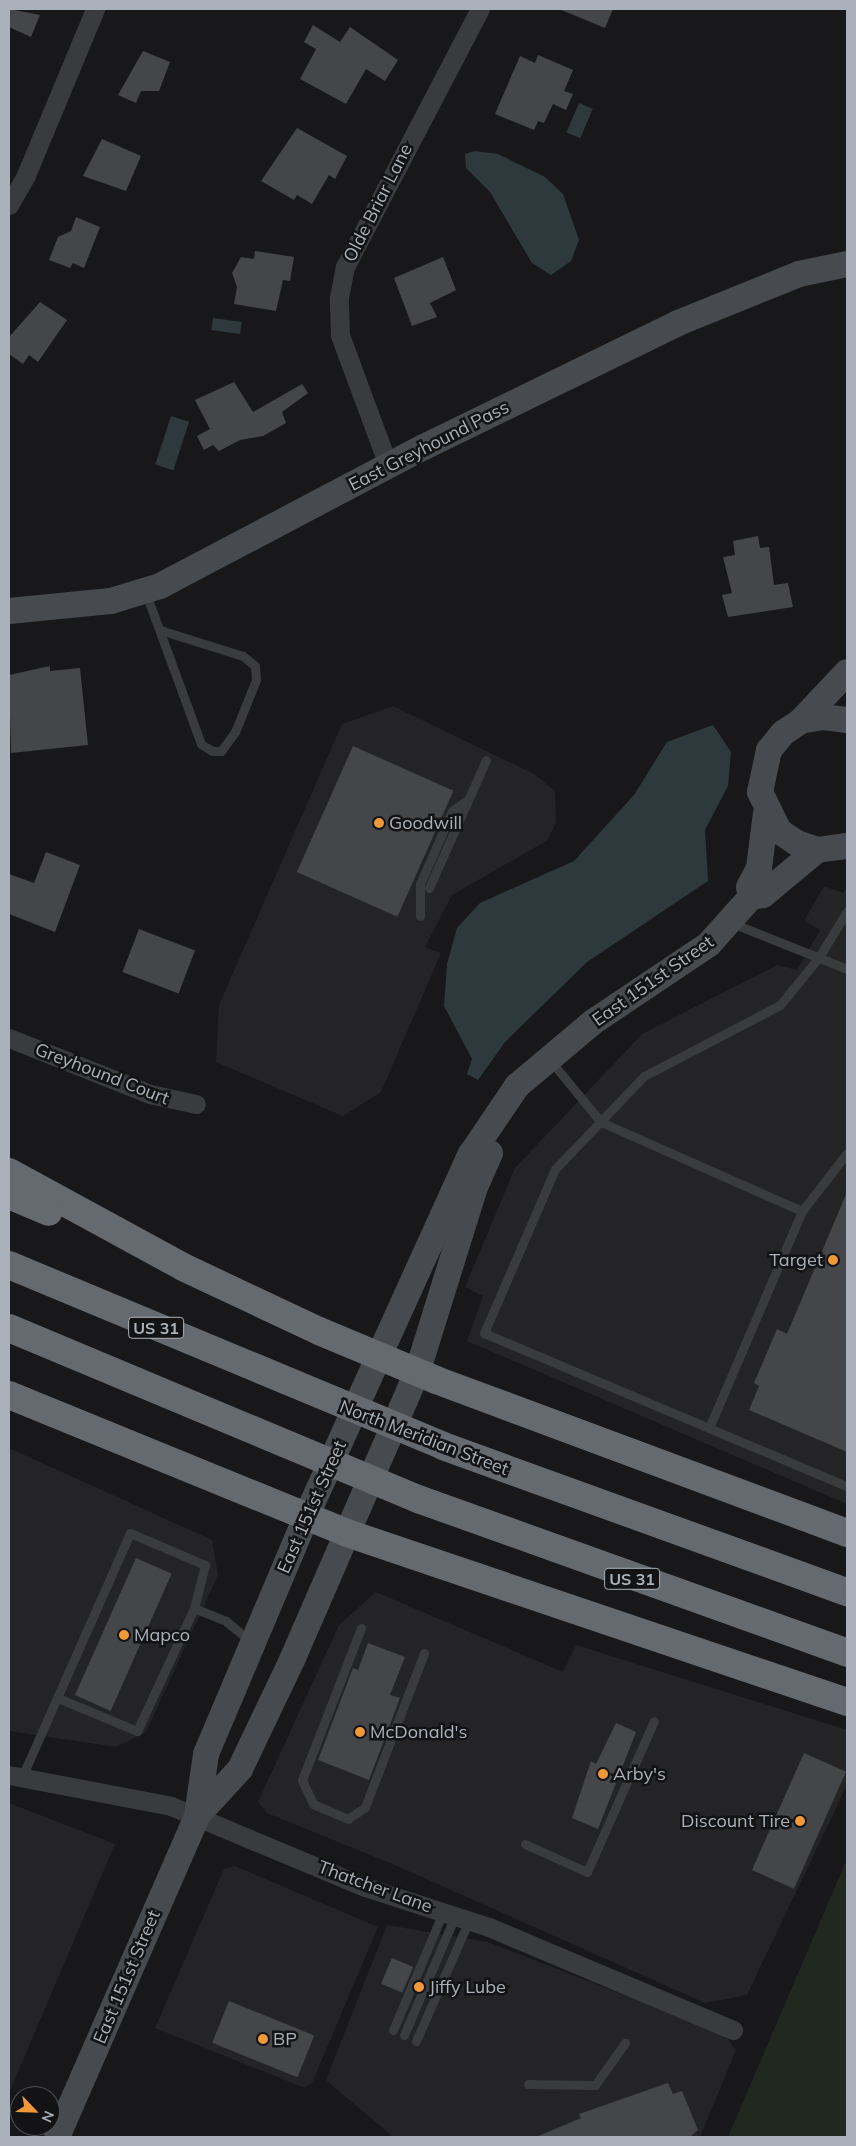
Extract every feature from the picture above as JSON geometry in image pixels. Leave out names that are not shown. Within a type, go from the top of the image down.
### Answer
[{"type":"highway","points":[[9,1172],[183,1267]]},
{"type":"highway","points":[[9,1195],[183,1267],[417,1373],[847,1533]]},
{"type":"highway","name":"North Meridian Street","points":[[9,1265],[302,1390],[443,1446],[847,1592]]},
{"type":"highway","name":"US 31","points":[[9,1328],[278,1444],[418,1499],[847,1653]]},
{"type":"highway","points":[[9,1395],[347,1533],[847,1702]]},
{"type":"street","points":[[9,205],[26,174],[95,9]]},
{"type":"street","name":"Olde Briar Lane","points":[[388,465],[340,334],[339,297],[345,267],[480,9]]},
{"type":"street","name":"East Greyhound Pass","points":[[9,611],[111,601],[145,591],[198,568],[388,465],[686,319],[799,274],[847,264]]},
{"type":"street","points":[[838,848],[779,831],[766,813],[760,792],[769,750],[783,733],[802,721],[847,672]]},
{"type":"street","points":[[802,721],[823,717],[847,720]]},
{"type":"street","name":"East 151st Street","points":[[751,897],[749,887],[759,868],[766,813]]},
{"type":"street","name":"East 151st Street","points":[[57,2137],[197,1816],[206,1754],[306,1517],[471,1154],[517,1086],[593,1022],[709,944],[732,924],[751,897],[763,895],[838,848]]},
{"type":"street","name":"Greyhound Court","points":[[9,1038],[150,1094],[196,1104]]},
{"type":"street","name":"East 151st Street","points":[[197,1816],[240,1769],[417,1373],[480,1173],[550,1059]]},
{"type":"street","name":"Thatcher Lane","points":[[15,1777],[171,1806],[366,1887],[456,1916],[732,2030]]},
{"type":"lane","points":[[145,591],[201,744],[212,752],[221,751],[235,732],[252,689],[255,666],[243,656],[160,630]]},
{"type":"lane","points":[[429,888],[486,760]]},
{"type":"lane","points":[[420,916],[420,884],[452,811],[468,800]]},
{"type":"lane","points":[[847,911],[819,957],[780,1005],[644,1076],[555,1169],[484,1333],[847,1486]]},
{"type":"lane","points":[[732,924],[847,969]]},
{"type":"lane","points":[[550,1059],[601,1122],[802,1211]]},
{"type":"lane","points":[[709,1428],[802,1211],[847,1153]]},
{"type":"lane","points":[[15,1777],[58,1698],[130,1533],[205,1565],[194,1608],[137,1731],[58,1698]]},
{"type":"lane","points":[[194,1608],[226,1621],[253,1644]]},
{"type":"lane","points":[[361,1628],[302,1780],[312,1804],[348,1818],[365,1807],[424,1653]]},
{"type":"lane","points":[[525,1844],[587,1872],[654,1721]]},
{"type":"lane","points":[[393,2030],[456,1916]]},
{"type":"lane","points":[[404,2035],[456,1916]]},
{"type":"lane","points":[[416,2041],[456,1916]]},
{"type":"lane","points":[[528,2084],[596,2085],[625,2043]]},
{"type":"shaded area","points":[[579,103],[593,109],[580,138],[566,132]]},
{"type":"shaded area","points":[[475,151],[498,154],[545,177],[563,194],[579,240],[571,261],[551,275],[532,263],[490,192],[466,168],[465,154]]},
{"type":"shaded area","points":[[213,318],[242,322],[240,334],[211,330]]},
{"type":"shaded area","points":[[171,416],[189,422],[173,470],[155,465]]},
{"type":"shaded area","points":[[393,706],[534,774],[555,791],[556,822],[548,840],[452,895],[425,947],[441,953],[381,1092],[343,1116],[216,1062],[219,1005],[342,724]]},
{"type":"shaded area","points":[[713,725],[731,752],[728,786],[705,830],[708,881],[587,962],[505,1042],[478,1080],[467,1074],[472,1059],[444,1006],[447,964],[457,928],[480,903],[574,861],[634,795],[667,742]]},
{"type":"shaded area","points":[[824,886],[843,893],[847,886],[847,1504],[467,1341],[483,1296],[465,1287],[515,1168],[642,1034],[777,965],[797,970],[820,930],[804,921]]},
{"type":"shaded area","points":[[9,1448],[212,1540],[218,1575],[146,1732],[116,1747],[9,1731]]},
{"type":"shaded area","points":[[376,1592],[563,1672],[576,1645],[847,1730],[847,1785],[747,1995],[705,2003],[390,1863],[267,1813],[258,1802],[339,1625]]},
{"type":"shaded area","points":[[9,1803],[115,1844],[12,2086],[10,2086],[9,2093]]},
{"type":"shaded area","points":[[847,1859],[847,2137],[728,2137]]},
{"type":"shaded area","points":[[235,1866],[378,1927],[312,2083],[305,2088],[155,2028],[224,1869]]},
{"type":"shaded area","points":[[387,1925],[488,1942],[724,2034],[736,2050],[700,2137],[393,2137],[326,2080]]},
{"type":"building","points":[[9,9],[40,15],[31,37],[9,27]]},
{"type":"building","points":[[559,9],[613,9],[605,28]]},
{"type":"building","points":[[313,25],[340,42],[350,27],[398,60],[385,81],[366,69],[346,104],[300,79],[316,49],[304,42]]},
{"type":"building","points":[[143,51],[170,62],[159,91],[141,91],[136,103],[118,95]]},
{"type":"building","points":[[538,55],[573,70],[564,91],[573,94],[566,110],[553,104],[544,123],[538,121],[534,130],[495,114],[520,56],[535,63]]},
{"type":"building","points":[[297,128],[347,156],[335,179],[329,175],[312,204],[297,195],[294,200],[261,181]]},
{"type":"building","points":[[102,139],[141,156],[126,191],[83,176]]},
{"type":"building","points":[[76,217],[100,227],[84,268],[73,263],[70,268],[49,260],[58,237],[71,231]]},
{"type":"building","points":[[255,251],[294,257],[290,281],[283,280],[276,311],[234,304],[237,287],[232,273],[241,257],[254,259]]},
{"type":"building","points":[[443,257],[456,290],[430,303],[437,317],[412,326],[394,278]]},
{"type":"building","points":[[40,302],[67,320],[38,362],[29,355],[23,364],[9,354],[9,337]]},
{"type":"building","points":[[234,382],[253,412],[302,384],[308,393],[282,412],[286,423],[263,436],[240,440],[219,451],[213,445],[204,450],[197,436],[210,429],[195,400]]},
{"type":"building","points":[[758,536],[760,548],[769,547],[774,585],[788,583],[793,607],[728,617],[722,595],[732,593],[723,557],[735,555],[733,541]]},
{"type":"building","points":[[50,666],[50,671],[80,668],[88,745],[11,753],[9,675]]},
{"type":"building","name":"Goodwill","points":[[353,746],[453,791],[397,917],[297,872]]},
{"type":"building","points":[[46,852],[80,865],[55,932],[9,914],[9,874],[34,883]]},
{"type":"building","points":[[139,929],[195,951],[179,993],[123,972]]},
{"type":"building","name":"Target","points":[[847,1192],[847,1452],[749,1410],[759,1386],[754,1383],[777,1329],[787,1334]]},
{"type":"building","name":"Mapco","points":[[136,1558],[172,1574],[111,1711],[75,1695]]},
{"type":"building","name":"McDonald's","points":[[368,1643],[405,1657],[390,1695],[400,1698],[369,1780],[318,1760],[353,1668],[358,1670]]},
{"type":"building","name":"Arby's","points":[[616,1723],[636,1732],[598,1829],[572,1818],[591,1761],[596,1764]]},
{"type":"building","name":"Discount Tire","points":[[804,1753],[846,1772],[794,1889],[752,1870]]},
{"type":"building","points":[[392,1958],[413,1967],[402,1993],[381,1984]]},
{"type":"building","name":"BP","points":[[229,2001],[314,2035],[297,2077],[212,2043]]},
{"type":"building","points":[[668,2083],[673,2094],[682,2091],[698,2130],[690,2137],[536,2137],[581,2118],[579,2114]]},
{"type":"place","name":"Goodwill","points":[[379,823]]},
{"type":"place","name":"Target","points":[[833,1260]]},
{"type":"place","name":"Mapco","points":[[124,1635]]},
{"type":"place","name":"McDonald's","points":[[360,1732]]},
{"type":"place","name":"Arby's","points":[[603,1774]]},
{"type":"place","name":"Discount Tire","points":[[800,1821]]},
{"type":"place","name":"Jiffy Lube","points":[[419,1987]]},
{"type":"place","name":"BP","points":[[263,2039]]}]
